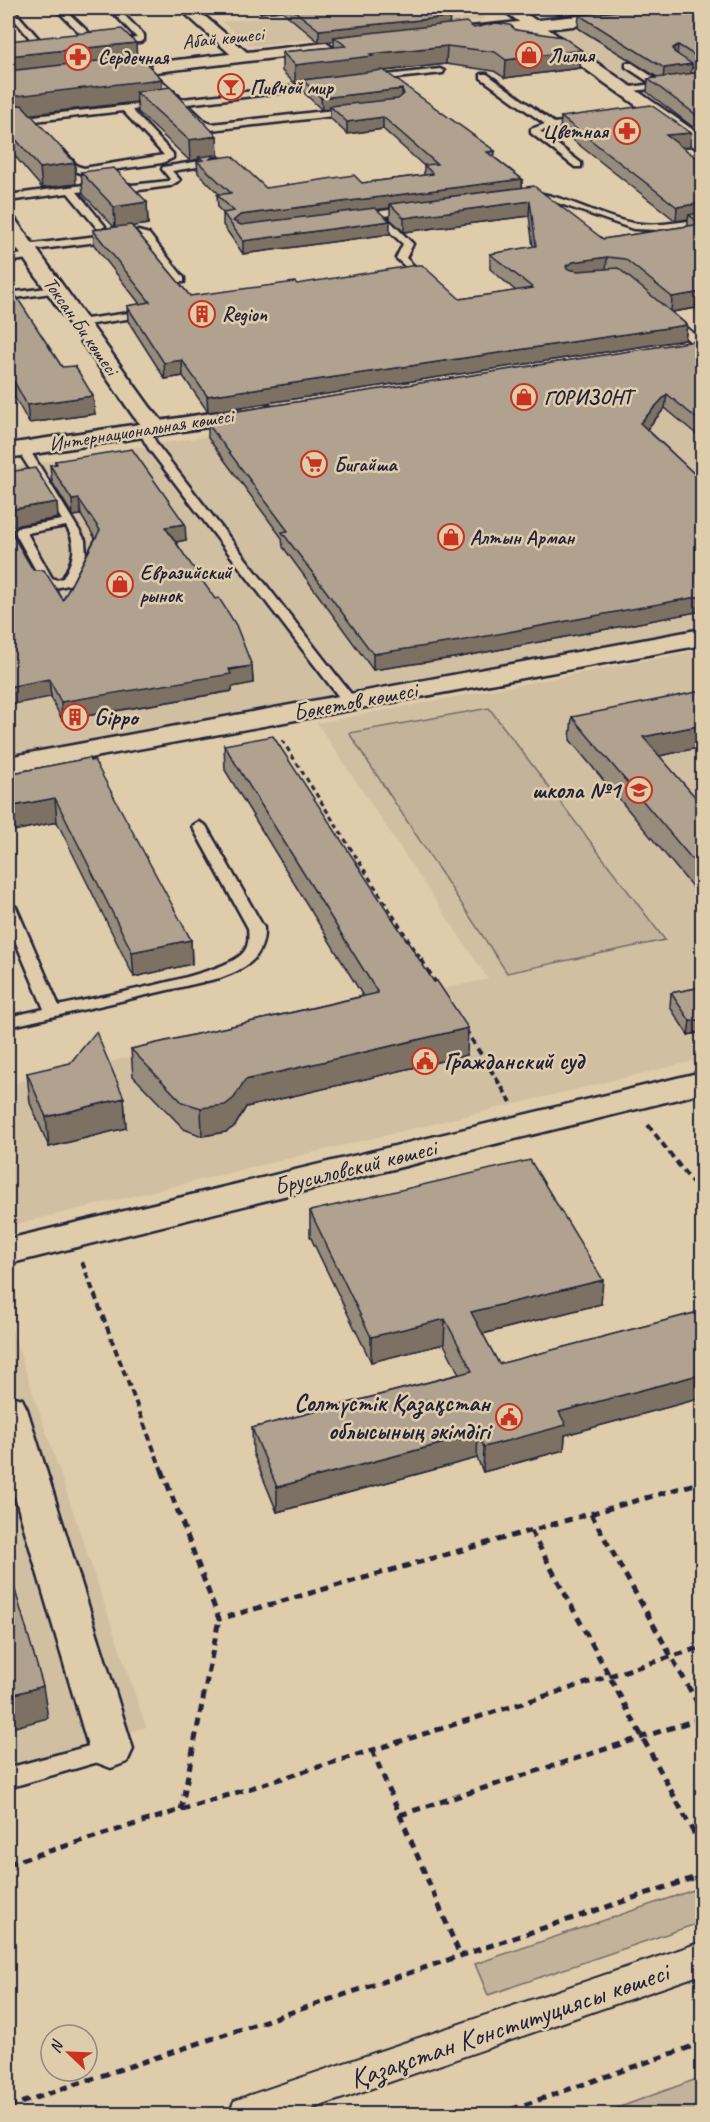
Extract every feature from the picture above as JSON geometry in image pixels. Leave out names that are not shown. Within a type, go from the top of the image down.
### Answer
[{"type":"street","points":[[186,8],[243,57]]},
{"type":"street","points":[[509,8],[627,90],[651,112],[702,144]]},
{"type":"street","points":[[454,34],[690,11]]},
{"type":"street","name":"Абай көшесі","points":[[88,75],[336,47]]},
{"type":"street","name":"Токсан Би көшесі","points":[[8,223],[142,412],[150,429]]},
{"type":"street","points":[[678,349],[702,346]]},
{"type":"street","name":"Интернациональная көшесі","points":[[15,450],[287,408]]},
{"type":"street","name":"Бөкетов көшесі","points":[[8,765],[702,637]]},
{"type":"street","name":"Брусиловский көшесі","points":[[8,1252],[702,1083]]},
{"type":"street","points":[[8,1409],[111,1749]]},
{"type":"street","name":"Қазақстан Конституциясы көшесі","points":[[247,2115],[702,1958]]},
{"type":"lane","points":[[8,8],[43,49],[8,54]]},
{"type":"lane","points":[[59,8],[96,44],[140,39],[141,37],[113,8]]},
{"type":"lane","points":[[629,64],[660,86]]},
{"type":"lane","points":[[145,68],[203,124],[217,128],[363,109]]},
{"type":"lane","points":[[357,81],[440,71]]},
{"type":"lane","points":[[694,74],[702,80]]},
{"type":"lane","points":[[484,76],[552,125]]},
{"type":"lane","points":[[627,90],[702,80]]},
{"type":"lane","points":[[8,122],[334,84]]},
{"type":"lane","points":[[53,144],[74,168],[83,171],[162,160],[170,156],[126,109]]},
{"type":"lane","points":[[32,120],[39,128]]},
{"type":"lane","points":[[578,165],[534,131],[537,128],[552,125],[587,121]]},
{"type":"lane","points":[[8,198],[118,184],[132,188],[171,183],[175,180],[166,170],[168,168],[229,160]]},
{"type":"lane","points":[[71,190],[100,226]]},
{"type":"lane","points":[[512,196],[545,196],[621,223],[642,227],[702,222]]},
{"type":"lane","points":[[344,219],[423,208]]},
{"type":"lane","points":[[378,214],[408,244],[400,258],[419,276]]},
{"type":"lane","points":[[8,259],[28,252],[138,234],[146,236],[181,280]]},
{"type":"lane","points":[[8,297],[55,290]]},
{"type":"lane","points":[[659,310],[702,346]]},
{"type":"lane","points":[[79,323],[136,315]]},
{"type":"lane","points":[[150,429],[153,447],[350,702]]},
{"type":"lane","points":[[15,450],[69,522],[83,548],[68,581],[60,584],[48,582],[20,531],[69,522]]},
{"type":"lane","points":[[8,1022],[214,975],[235,968],[250,956],[258,942],[256,928],[199,826]]},
{"type":"lane","points":[[8,907],[53,1011]]},
{"type":"lane","points":[[8,1778],[111,1749]]},
{"type":"path","points":[[268,717],[438,986]]},
{"type":"path","points":[[463,1026],[526,1125]]},
{"type":"path","points":[[629,1101],[702,1195]]},
{"type":"path","points":[[72,1236],[219,1619],[181,1810]]},
{"type":"path","points":[[219,1619],[702,1482]]},
{"type":"path","points":[[591,1514],[702,1711]]},
{"type":"path","points":[[531,1531],[702,1848]]},
{"type":"path","points":[[8,1864],[702,1647]]},
{"type":"path","points":[[400,1815],[702,1718]]},
{"type":"path","points":[[372,1750],[460,1955]]},
{"type":"path","points":[[8,2107],[702,1875]]},
{"type":"path","points":[[498,2115],[702,2043]]},
{"type":"shaded area","points":[[312,8],[472,8],[485,17],[481,20],[251,46],[222,22],[297,13]]},
{"type":"shaded area","points":[[702,10],[702,135],[552,28]]},
{"type":"shaded area","name":"Алтын Арман","points":[[702,357],[702,627],[8,756],[8,468]]},
{"type":"shaded area","points":[[702,650],[702,1059],[8,1226],[8,1084],[488,979],[317,723]]},
{"type":"shaded area","points":[[489,708],[665,940],[507,973],[349,733]]},
{"type":"shaded area","points":[[8,1319],[146,1727],[8,1768]]},
{"type":"shaded area","points":[[702,1887],[702,1922],[488,1995],[475,1964]]},
{"type":"shaded area","points":[[702,2077],[702,2114],[601,2114]]},
{"type":"building","points":[[291,8],[437,8],[450,17],[319,30]]},
{"type":"building","points":[[651,8],[692,8],[702,13],[702,60],[678,45],[673,48],[674,52],[692,64],[664,68],[579,15]]},
{"type":"building","points":[[466,22],[474,28],[496,23],[510,25],[516,30],[563,37],[581,50],[506,60],[495,52],[447,46],[295,65],[282,52],[346,46],[334,37]]},
{"type":"building","points":[[122,29],[136,43],[8,56],[8,41]]},
{"type":"building","points":[[143,56],[151,64],[147,64],[162,79],[8,97],[8,71]]},
{"type":"building","points":[[383,70],[495,151],[487,152],[522,179],[240,215],[233,221],[241,225],[375,208],[390,221],[243,241],[223,213],[234,211],[217,195],[231,193],[197,161],[203,160],[199,157],[214,155],[210,159],[232,156],[266,188],[354,175],[362,183],[433,174],[424,165],[437,164],[383,117],[347,122],[330,106],[398,99],[404,94],[402,89],[321,98],[303,80]]},
{"type":"building","points":[[702,72],[702,119],[648,79]]},
{"type":"building","points":[[170,87],[217,136],[189,140],[136,92]]},
{"type":"building","points":[[22,105],[75,163],[40,168],[8,130],[8,106]]},
{"type":"building","points":[[651,105],[691,133],[666,135],[702,162],[702,203],[677,207],[561,117]]},
{"type":"building","points":[[114,168],[147,202],[114,207],[81,172]]},
{"type":"building","points":[[534,186],[603,239],[701,224],[689,215],[702,212],[702,292],[672,297],[625,259],[607,257],[573,262],[566,266],[567,269],[578,271],[618,268],[687,325],[207,396],[182,360],[164,363],[127,306],[150,302],[93,230],[131,225],[190,296],[295,282],[297,284],[422,265],[460,299],[533,288],[490,254],[536,246],[530,201],[404,218],[390,204]]},
{"type":"building","points":[[8,285],[62,367],[75,366],[93,396],[27,405],[14,381],[8,382]]},
{"type":"building","name":"Алтын Арман","points":[[702,340],[702,423],[667,394],[640,423],[702,481],[702,596],[460,641],[373,654],[282,532],[288,531],[208,424],[223,421],[218,414]]},
{"type":"building","points":[[132,449],[185,524],[165,527],[215,599],[219,598],[236,625],[252,666],[229,669],[231,674],[61,702],[49,679],[8,687],[8,527],[33,570],[44,570],[63,600],[100,530],[79,499],[72,500],[50,465],[57,464],[55,461]]},
{"type":"building","points":[[35,468],[57,502],[8,510],[8,472]]},
{"type":"building","points":[[702,691],[702,725],[643,737],[696,798],[702,797],[702,871],[572,717]]},
{"type":"building","points":[[273,736],[434,982],[437,981],[468,1028],[245,1080],[234,1098],[225,1105],[201,1108],[182,1102],[131,1049],[378,993],[224,745]]},
{"type":"building","points":[[89,758],[90,761],[94,760],[191,940],[132,952],[55,798],[8,807],[8,774]]},
{"type":"building","points":[[702,987],[702,1019],[690,1021],[671,993]]},
{"type":"building","points":[[96,1032],[124,1098],[46,1117],[27,1073],[70,1063]]},
{"type":"building","points":[[530,1160],[603,1280],[471,1312],[499,1364],[702,1311],[702,1374],[559,1412],[566,1425],[484,1447],[478,1434],[277,1487],[252,1428],[472,1371],[445,1319],[371,1337],[310,1211]]},
{"type":"building","points":[[8,1566],[43,1686],[8,1696]]},
{"type":"place","name":"Лилия","points":[[529,55]]},
{"type":"place","name":"Сердечная","points":[[78,57]]},
{"type":"place","name":"Пивной мир","points":[[231,87]]},
{"type":"place","name":"Цветная","points":[[627,131]]},
{"type":"place","name":"Region","points":[[202,314]]},
{"type":"place","name":"ГОРИЗОНТ","points":[[524,397]]},
{"type":"place","name":"Бигайша","points":[[314,464]]},
{"type":"place","name":"Алтын Арман","points":[[451,537]]},
{"type":"place","name":"Евразийский рынок","points":[[120,584]]},
{"type":"place","name":"Gippo","points":[[75,717]]},
{"type":"place","name":"школа №1","points":[[639,790]]},
{"type":"place","name":"Гражданский суд","points":[[425,1061]]},
{"type":"place","name":"Солтүстік Қазақстан облысының әкімдігі","points":[[509,1417]]}]
